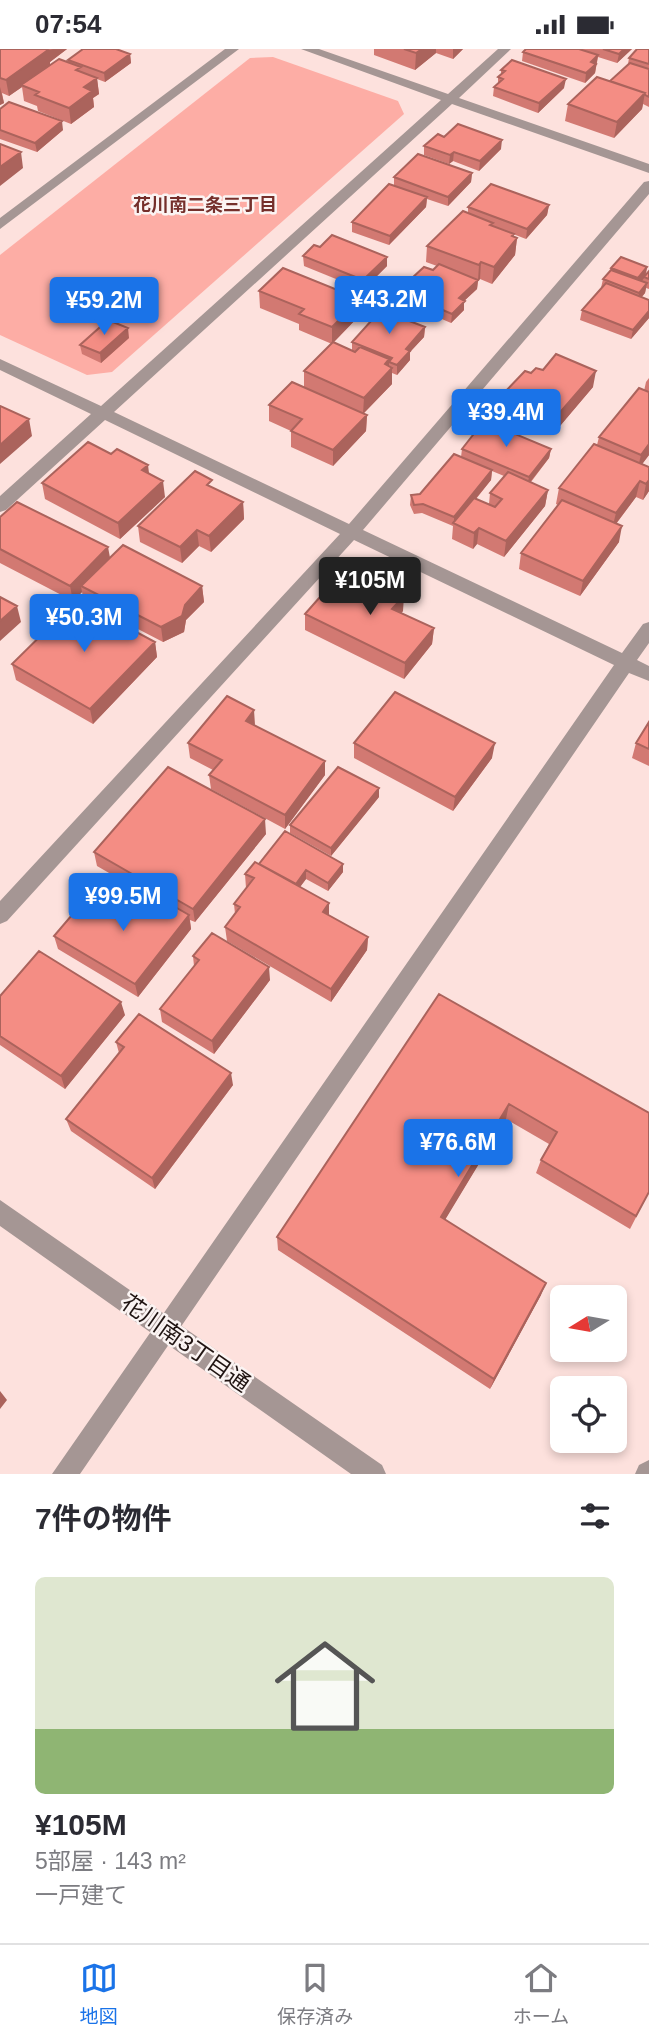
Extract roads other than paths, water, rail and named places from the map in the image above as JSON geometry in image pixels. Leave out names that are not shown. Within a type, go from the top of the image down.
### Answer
[{"type":"street","points":[[0,225],[233,49]]},
{"type":"street","points":[[307,49],[649,169]]},
{"type":"street","points":[[0,506],[505,49]]},
{"type":"street","points":[[0,915],[352,532],[649,185]]},
{"type":"street","points":[[0,364],[649,674]]},
{"type":"street","points":[[65,1474],[649,629]]},
{"type":"street","name":"花川南3丁目通","points":[[0,1212],[373,1474]]},
{"type":"district","name":"花川南二条三丁目","points":[[205,205]]}]
